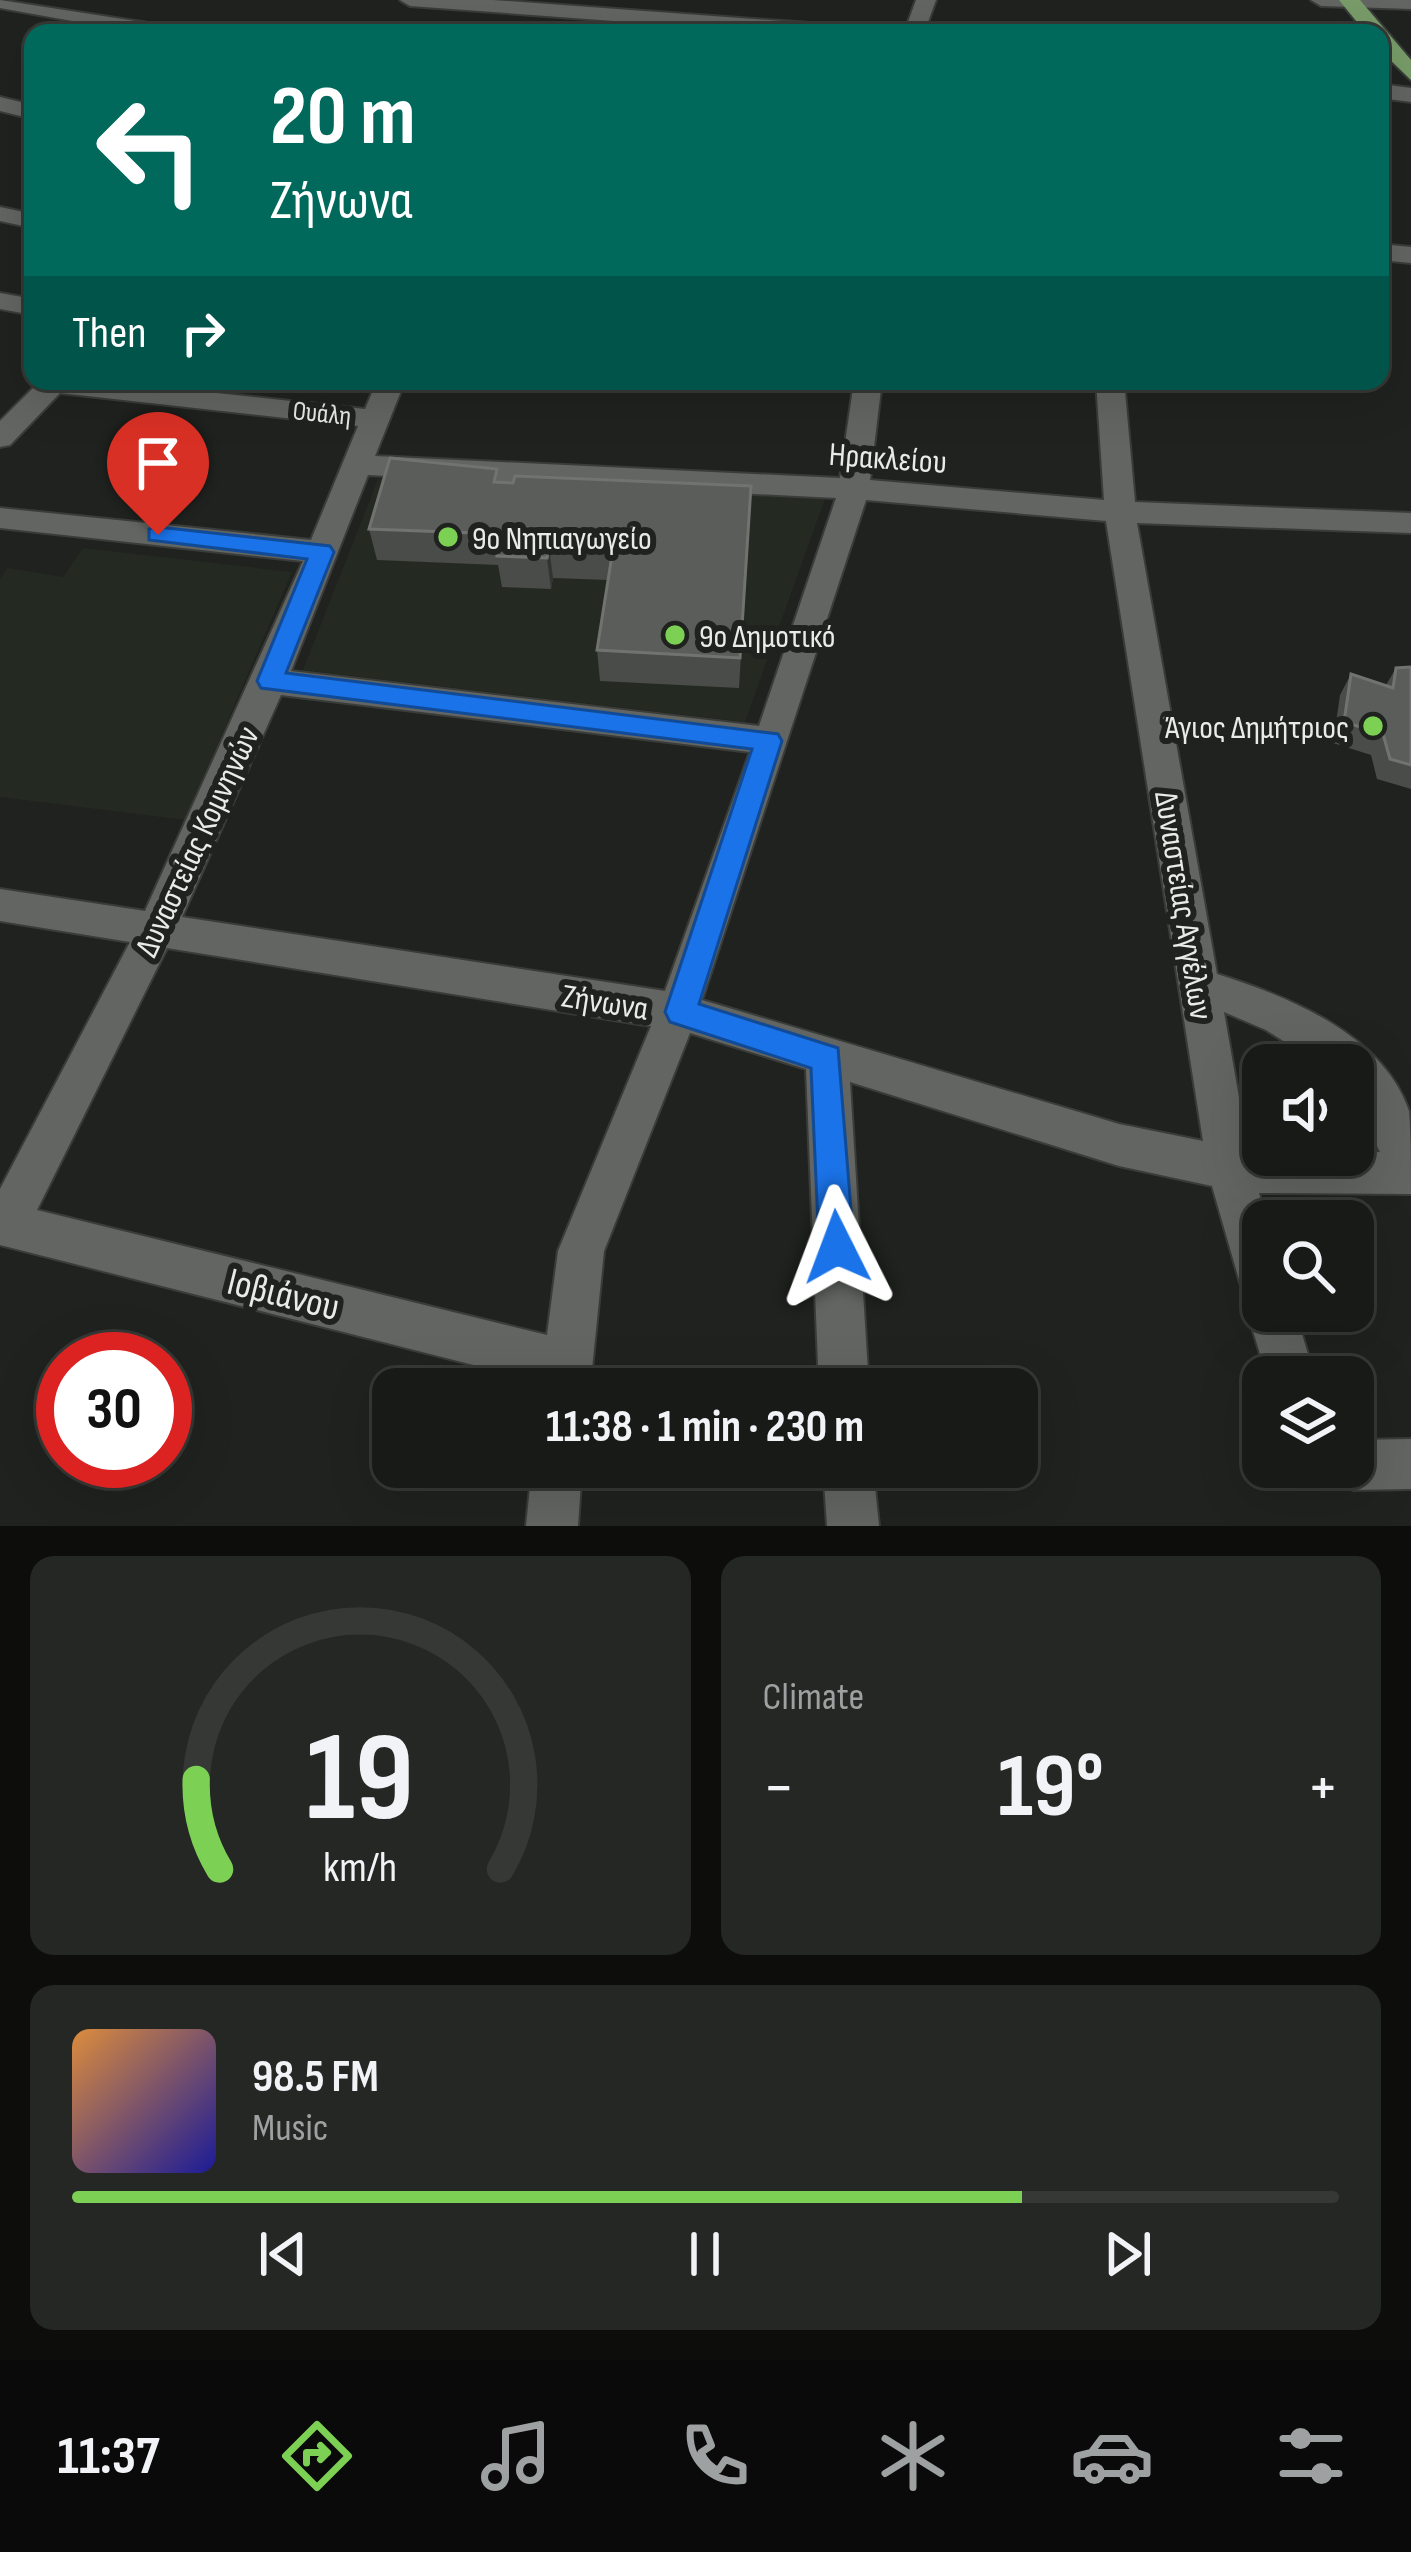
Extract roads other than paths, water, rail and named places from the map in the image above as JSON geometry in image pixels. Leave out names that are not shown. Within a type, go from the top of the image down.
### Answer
[{"type":"main road","points":[[1389,48],[1411,74]]},
{"type":"street","points":[[86,17],[107,0]]},
{"type":"street","points":[[410,0],[464,9],[606,6],[722,24]]},
{"type":"street","points":[[1321,0],[1411,3]]},
{"type":"street","points":[[0,2],[125,24]]},
{"type":"street","points":[[0,438],[47,390]]},
{"type":"street","name":"Ουάλη","points":[[126,390],[375,418]]},
{"type":"street","name":"Δυναστείας Κομνηνών","points":[[3,1223],[155,933],[270,681],[387,390]]},
{"type":"street","points":[[567,1368],[581,1251],[681,1012],[854,489],[867,390]]},
{"type":"street","name":"Δυναστείας Αγγέλων","points":[[1111,390],[1120,512],[1229,1168],[1242,1212]]},
{"type":"street","name":"Ηρακλείου","points":[[360,465],[854,489],[1120,512],[1411,523]]},
{"type":"street","points":[[0,518],[322,552]]},
{"type":"street","points":[[270,681],[768,741]]},
{"type":"street","name":"Ζήνωνα","points":[[0,905],[155,933],[681,1012],[1119,1145],[1229,1168],[1284,1174],[1410,1173]]},
{"type":"street","points":[[1199,987],[1256,1003],[1313,1030],[1329,1044]]},
{"type":"street","points":[[827,1059],[843,1368]]},
{"type":"street","points":[[1374,1095],[1390,1117],[1410,1173]]},
{"type":"street","name":"Ιοβιάνου","points":[[3,1223],[537,1368]]},
{"type":"street","points":[[1374,1465],[1411,1464]]},
{"type":"street","points":[[552,1526],[555,1488]]},
{"type":"street","points":[[850,1488],[853,1526]]},
{"type":"place","name":"9ο Νηπιαγωγείο","points":[[448,537]]},
{"type":"place","name":"9ο Δημοτικό","points":[[675,635]]},
{"type":"place","name":"Άγιος Δημήτριος","points":[[1373,726]]}]
